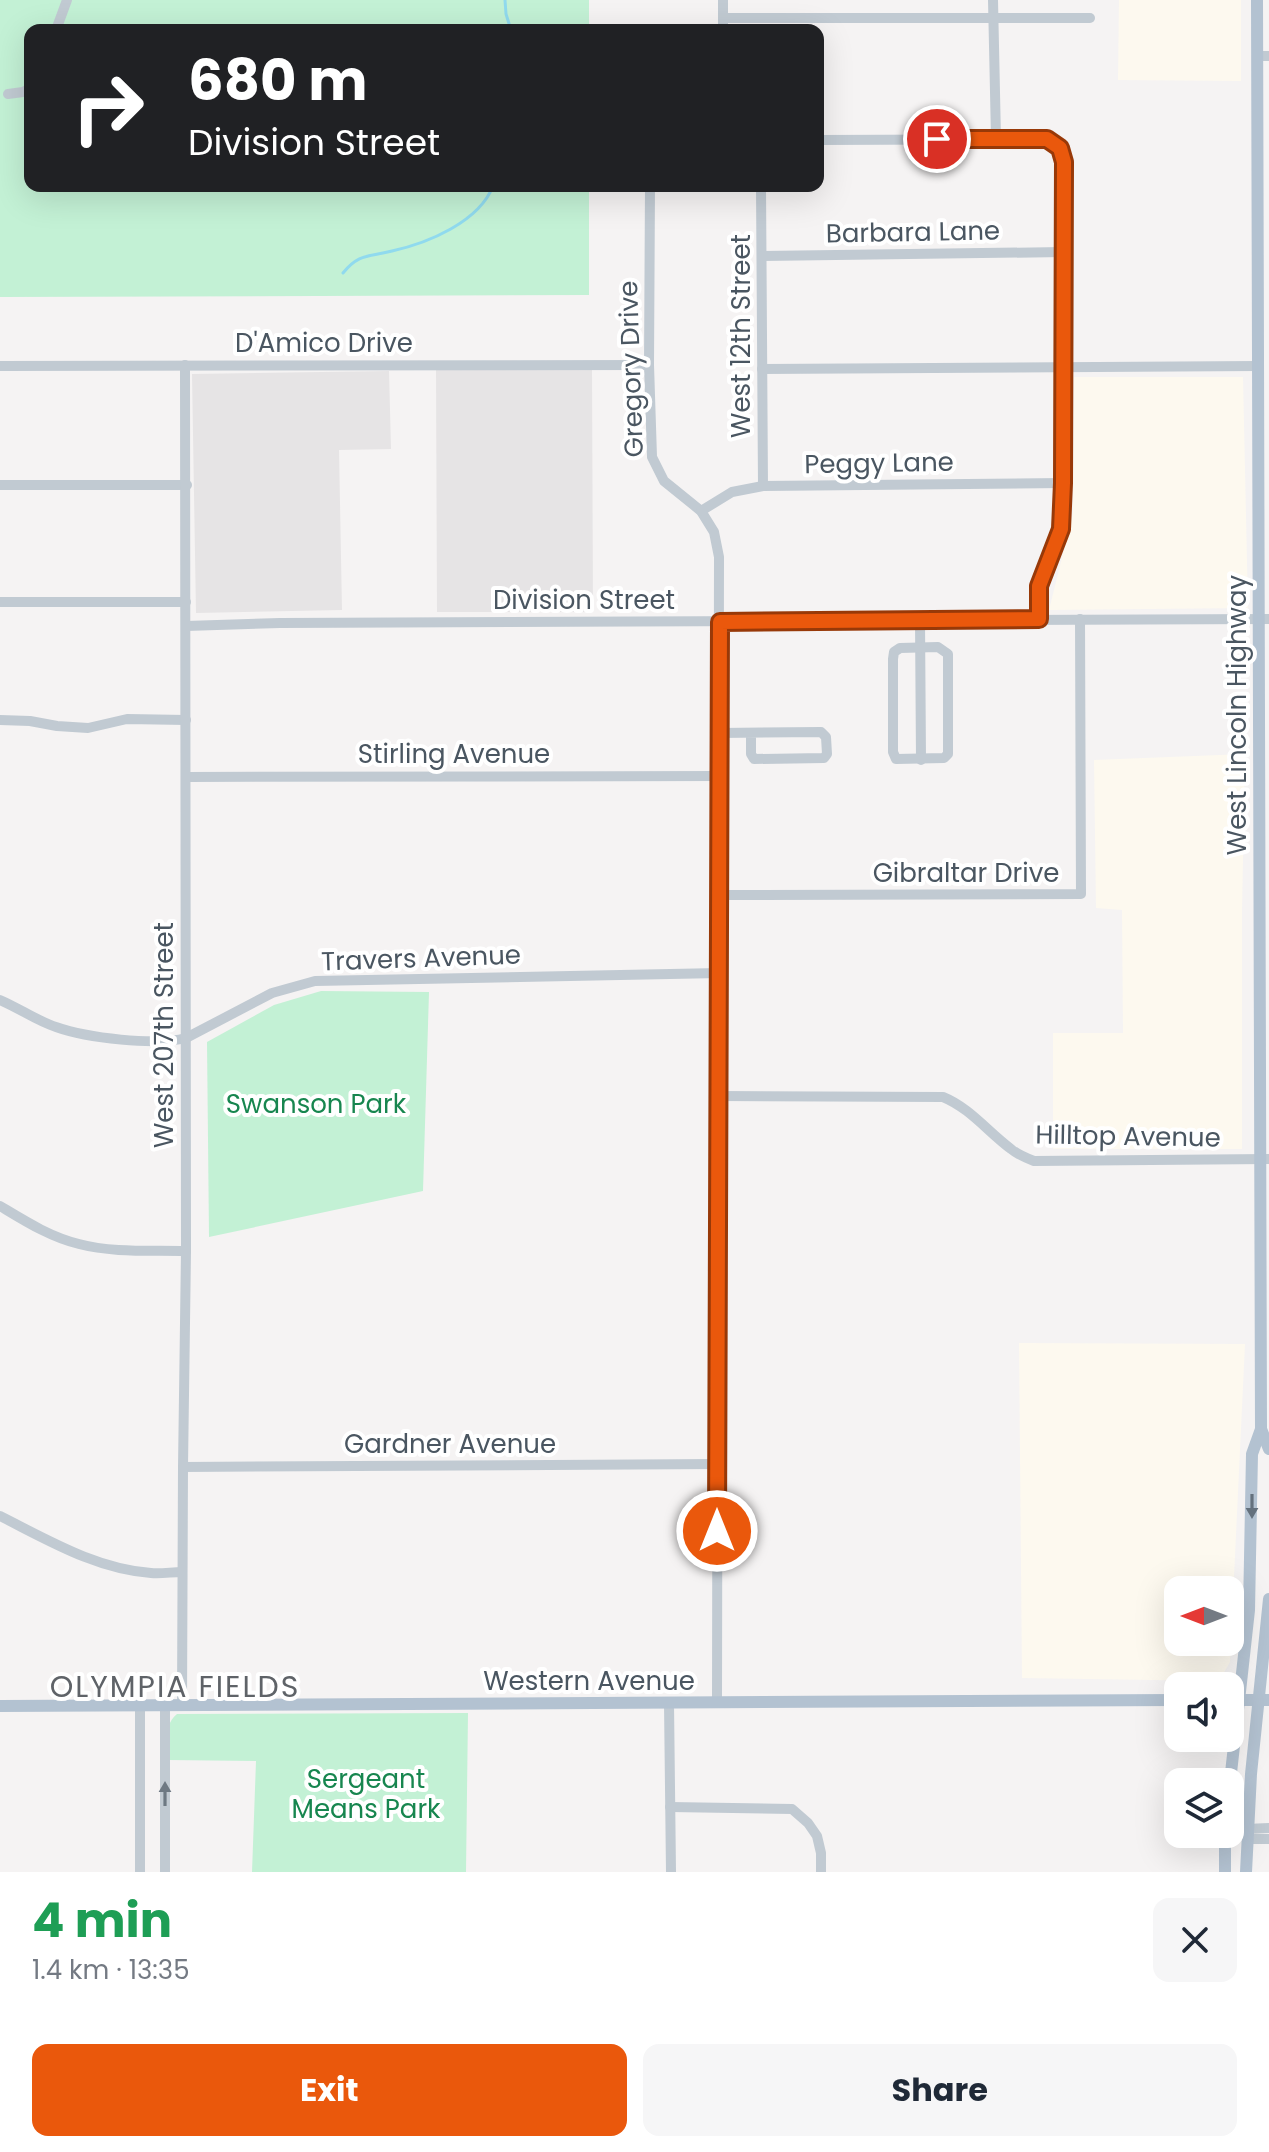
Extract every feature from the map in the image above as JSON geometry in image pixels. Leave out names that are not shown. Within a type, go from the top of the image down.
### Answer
[{"type":"main road","name":"West Lincoln Highway","points":[[1257,0],[1263,56],[1263,323],[1258,366],[1264,618],[1265,1429],[1269,1449]]},
{"type":"main road","name":"West Lincoln Highway","points":[[1241,1672],[1249,1602],[1252,1454],[1265,1429]]},
{"type":"main road","points":[[1246,1872],[1251,1774],[1264,1700],[1269,1599]]},
{"type":"main road","name":"Western Avenue","points":[[0,1706],[1164,1700]]},
{"type":"main road","points":[[1225,1848],[1225,1872]]},
{"type":"street","points":[[58,24],[67,0]]},
{"type":"street","points":[[723,0],[723,24]]},
{"type":"street","points":[[993,0],[996,138]]},
{"type":"street","points":[[723,18],[1090,18]]},
{"type":"street","points":[[8,94],[24,91]]},
{"type":"street","points":[[824,140],[1047,139],[1060,148],[1064,162],[1061,529],[1039,586],[1039,619]]},
{"type":"street","name":"Gregory Drive","points":[[650,192],[652,457],[664,481],[701,511],[718,544],[717,1702]]},
{"type":"street","name":"West 12th Street","points":[[761,192],[763,486]]},
{"type":"street","name":"Barbara Lane","points":[[763,256],[1064,252]]},
{"type":"street","name":"West 207th Street","points":[[182,1705],[186,1251],[185,365]]},
{"type":"street","name":"D'Amico Drive","points":[[0,366],[649,365]]},
{"type":"street","points":[[762,369],[1258,366]]},
{"type":"street","name":"Peggy Lane","points":[[701,511],[732,492],[763,486],[1063,483]]},
{"type":"street","points":[[0,485],[187,485]]},
{"type":"street","points":[[0,602],[186,602]]},
{"type":"street","name":"Division Street","points":[[186,626],[1264,618]]},
{"type":"street","name":"Gibraltar Drive","points":[[720,895],[1081,894],[1080,619]]},
{"type":"street","points":[[920,620],[921,760]]},
{"type":"street","points":[[938,647],[948,654],[948,754],[944,758],[921,760],[896,759],[893,752],[894,652],[900,648],[938,647]]},
{"type":"street","points":[[0,720],[88,728],[127,719],[186,720]]},
{"type":"street","points":[[720,733],[821,732],[826,737],[827,754],[824,758],[754,759],[751,754],[751,733]]},
{"type":"street","name":"Stirling Avenue","points":[[187,777],[720,776]]},
{"type":"street","name":"Travers Avenue","points":[[0,1000],[43,1022],[73,1032],[171,1042],[186,1038],[272,993],[315,981],[720,973]]},
{"type":"street","name":"Hilltop Avenue","points":[[719,1096],[943,1097],[967,1111],[1013,1152],[1034,1161],[1264,1159]]},
{"type":"street","points":[[0,1206],[52,1235],[81,1245],[186,1251]]},
{"type":"street","name":"Gardner Avenue","points":[[183,1467],[717,1464]]},
{"type":"street","points":[[0,1516],[87,1559],[152,1573],[182,1572]]},
{"type":"street","points":[[669,1703],[671,1872]]},
{"type":"street","points":[[140,1705],[140,1872]]},
{"type":"street","points":[[165,1705],[165,1872]]},
{"type":"street","points":[[670,1807],[792,1809],[817,1836],[821,1872]]},
{"type":"street","points":[[1247,1834],[1269,1828]]},
{"type":"street","points":[[1247,1834],[1269,1839]]},
{"type":"shaded area","points":[[1119,0],[1241,0],[1241,81],[1118,80]]},
{"type":"shaded area","points":[[592,369],[593,612],[437,612],[436,370]]},
{"type":"shaded area","points":[[389,371],[391,449],[339,450],[342,610],[196,613],[192,374]]},
{"type":"shaded area","points":[[1074,377],[1243,377],[1248,608],[1049,610],[1073,513]]},
{"type":"shaded area","points":[[1245,754],[1242,1149],[1053,1149],[1053,1033],[1123,1033],[1122,910],[1096,908],[1094,760]]},
{"type":"shaded area","points":[[1019,1343],[1245,1344],[1234,1576],[1164,1576],[1164,1656],[1230,1656],[1230,1662],[1224,1672],[1164,1672],[1164,1680],[1022,1678]]},
{"type":"green space","points":[[0,0],[589,0],[589,24],[24,24],[24,192],[589,192],[589,295],[0,297]]},
{"type":"green space","name":"Swanson Park","points":[[321,991],[429,992],[423,1191],[209,1237],[207,1042],[274,1005]]},
{"type":"green space","name":"Sergeant Means Park","points":[[468,1713],[466,1872],[252,1872],[256,1761],[167,1760],[168,1729],[177,1714]]},
{"type":"waterway","points":[[505,0],[509,24]]},
{"type":"waterway","points":[[343,273],[359,259],[421,243],[451,229],[476,210],[490,192]]},
{"type":"district","name":"OLYMPIA FIELDS","points":[[175,1686]]},
{"type":"route","points":[[717,1531],[720,622],[1039,619],[1039,586],[1061,529],[1064,162],[1060,148],[1047,139],[937,139]]}]
